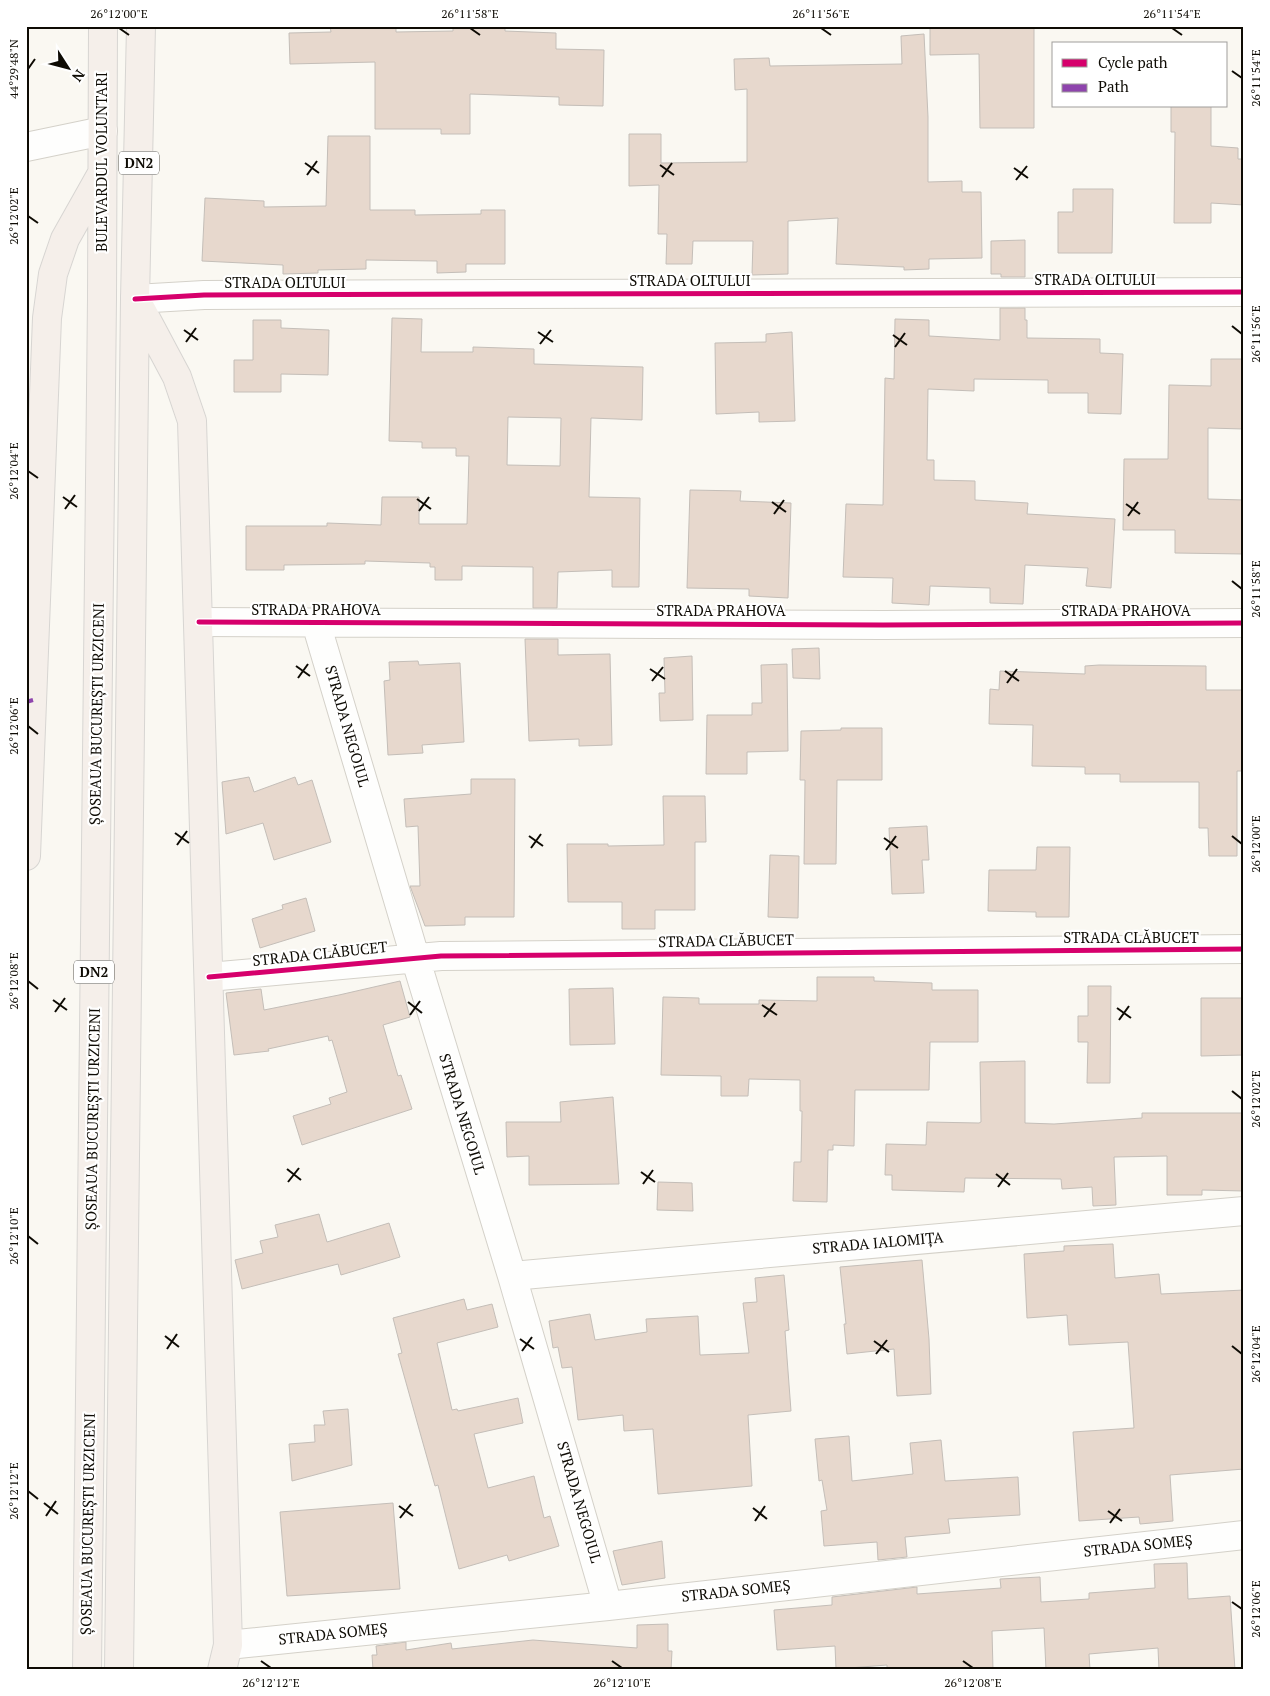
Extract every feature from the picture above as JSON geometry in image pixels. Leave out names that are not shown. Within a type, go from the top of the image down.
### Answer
[{"type":"highway","name":"BULEVARDUL VOLUNTARI","points":[[102,299],[103,26]]},
{"type":"highway","name":"DN2","points":[[119,1658],[140,26]]},
{"type":"highway","points":[[26,856],[30,701],[47,318],[53,274],[65,239],[102,171]]},
{"type":"highway","name":"ȘOSEAUA BUCUREȘTI URZICENI","points":[[87,1658],[102,299]]},
{"type":"highway","points":[[136,299],[177,377],[192,421],[209,978],[225,1658]]},
{"type":"street","points":[[26,147],[103,131]]},
{"type":"street","name":"STRADA OLTULUI","points":[[136,299],[204,295],[1244,292]]},
{"type":"street","name":"STRADA PRAHOVA","points":[[199,622],[884,625],[1244,623]]},
{"type":"street","name":"STRADA NEGOIUL","points":[[316,623],[414,958],[512,1276],[608,1606]]},
{"type":"street","name":"STRADA CLĂBUCET","points":[[209,978],[414,958],[1244,950]]},
{"type":"street","name":"STRADA IALOMIȚA","points":[[512,1276],[1244,1211]]},
{"type":"street","name":"STRADA SOMEȘ","points":[[225,1658],[608,1606],[1244,1535]]},
{"type":"building","points":[[330,26],[396,26],[396,32],[453,31],[453,26],[505,26],[505,31],[556,33],[556,49],[604,50],[603,106],[559,105],[559,97],[470,94],[470,134],[441,134],[441,129],[375,129],[375,62],[290,64],[289,33],[331,32]]},
{"type":"building","points":[[930,26],[1034,26],[1034,128],[980,128],[979,54],[930,55]]},
{"type":"building","points":[[924,34],[928,117],[928,182],[962,181],[962,192],[981,192],[982,258],[929,259],[929,269],[904,270],[904,267],[836,264],[838,218],[788,221],[788,274],[752,275],[753,241],[693,241],[692,264],[666,264],[667,234],[658,234],[659,185],[629,186],[629,134],[661,134],[661,163],[747,162],[747,89],[735,90],[734,59],[769,58],[770,66],[902,64],[901,36]]},
{"type":"building","points":[[1171,108],[1211,108],[1211,146],[1238,148],[1238,159],[1244,159],[1244,205],[1211,203],[1211,223],[1174,223],[1175,132],[1171,132]]},
{"type":"building","points":[[328,136],[370,136],[370,210],[415,210],[415,215],[481,214],[481,210],[505,210],[505,264],[466,264],[466,272],[437,273],[437,261],[366,260],[366,269],[318,270],[318,273],[283,274],[283,265],[202,261],[205,198],[264,201],[264,207],[326,206]]},
{"type":"building","points":[[1073,189],[1113,189],[1112,253],[1058,253],[1058,212],[1073,212]]},
{"type":"building","points":[[1025,240],[1025,277],[1001,277],[1001,274],[991,274],[991,241]]},
{"type":"building","points":[[1000,308],[1025,308],[1027,338],[1100,339],[1100,353],[1123,354],[1121,414],[1088,413],[1088,393],[1048,393],[1048,380],[974,379],[974,391],[928,389],[927,460],[934,460],[934,480],[975,481],[975,500],[1028,503],[1027,514],[1115,519],[1111,588],[1086,586],[1088,568],[1025,565],[1023,604],[990,603],[990,588],[930,586],[929,605],[892,603],[893,578],[843,577],[846,504],[883,505],[885,378],[894,379],[895,319],[929,320],[929,336],[1000,340]]},
{"type":"building","points":[[392,318],[422,319],[421,352],[473,352],[473,347],[534,349],[534,364],[643,367],[642,420],[591,418],[589,497],[640,498],[639,587],[612,587],[612,570],[558,572],[557,608],[533,608],[533,567],[462,566],[462,580],[435,580],[435,567],[430,567],[430,563],[365,561],[365,564],[284,565],[284,570],[246,570],[246,526],[327,526],[327,523],[381,525],[382,497],[419,497],[419,524],[467,524],[469,456],[456,456],[456,448],[422,448],[422,442],[389,441]],"holes":[[[508,417],[561,418],[560,466],[507,465]]]},
{"type":"building","points":[[253,320],[281,320],[281,328],[329,330],[328,375],[281,374],[281,392],[234,392],[234,360],[253,360]]},
{"type":"building","points":[[792,332],[795,421],[759,422],[759,412],[716,414],[715,343],[766,342],[766,334]]},
{"type":"building","points":[[1211,359],[1244,359],[1244,429],[1208,428],[1208,499],[1244,500],[1244,554],[1175,553],[1175,530],[1123,530],[1124,459],[1168,459],[1169,385],[1211,386]]},
{"type":"building","points":[[690,490],[741,491],[740,501],[791,503],[788,598],[749,596],[749,589],[687,588]]},
{"type":"building","points":[[525,639],[558,639],[558,655],[610,654],[612,745],[579,746],[579,739],[529,741]]},
{"type":"building","points":[[819,648],[820,679],[793,678],[792,649]]},
{"type":"building","points":[[692,656],[693,720],[660,721],[659,693],[665,693],[664,658]]},
{"type":"building","points":[[418,661],[419,665],[460,663],[464,742],[422,745],[423,753],[388,755],[384,681],[390,680],[389,662]]},
{"type":"building","points":[[787,664],[788,751],[747,752],[747,774],[706,774],[707,715],[752,715],[752,703],[762,703],[761,665]]},
{"type":"building","points":[[1085,666],[1206,666],[1206,690],[1244,690],[1244,771],[1237,771],[1237,856],[1209,856],[1208,828],[1199,828],[1199,782],[1120,782],[1120,774],[1085,774],[1085,767],[1032,766],[1033,725],[989,724],[990,689],[999,690],[1000,671],[1085,674]]},
{"type":"building","points":[[841,728],[882,728],[882,780],[837,780],[836,864],[804,864],[805,780],[800,780],[801,731],[841,730]]},
{"type":"building","points":[[249,777],[254,792],[295,777],[298,785],[312,780],[331,842],[274,860],[263,823],[226,834],[222,782]]},
{"type":"building","points":[[471,779],[515,779],[514,917],[465,917],[465,925],[425,926],[410,886],[420,886],[418,826],[406,827],[404,799],[471,794]]},
{"type":"building","points":[[663,796],[705,796],[706,842],[695,842],[695,910],[655,910],[655,929],[622,929],[622,902],[568,902],[567,844],[608,844],[608,846],[664,845]]},
{"type":"building","points":[[927,826],[929,860],[922,860],[924,893],[892,894],[889,828]]},
{"type":"building","points":[[1037,847],[1070,847],[1069,917],[1036,917],[1036,912],[988,911],[989,870],[1036,870]]},
{"type":"building","points":[[770,855],[799,856],[798,918],[768,917]]},
{"type":"building","points":[[306,898],[315,931],[260,948],[252,919],[283,909],[282,905]]},
{"type":"building","points":[[817,977],[874,977],[874,981],[932,983],[932,990],[978,990],[978,1042],[930,1042],[929,1090],[855,1090],[854,1146],[833,1145],[833,1150],[828,1150],[827,1202],[793,1201],[794,1162],[801,1162],[802,1111],[800,1111],[800,1080],[749,1079],[748,1096],[721,1096],[721,1076],[661,1075],[663,997],[699,998],[699,1004],[759,1004],[759,1000],[817,1001]]},
{"type":"building","points":[[400,981],[410,1017],[383,1025],[398,1076],[401,1075],[412,1109],[302,1145],[293,1116],[331,1104],[329,1098],[347,1092],[332,1040],[329,1041],[328,1036],[268,1049],[269,1051],[234,1055],[226,993],[261,989],[264,1010]]},
{"type":"building","points":[[1088,986],[1111,986],[1110,1083],[1087,1083],[1088,1042],[1078,1042],[1078,1016],[1088,1016]]},
{"type":"building","points":[[613,988],[615,1044],[570,1045],[569,989]]},
{"type":"building","points":[[1201,998],[1244,998],[1244,1055],[1201,1056]]},
{"type":"building","points":[[1025,1061],[1025,1123],[1054,1124],[1142,1118],[1142,1113],[1244,1113],[1244,1191],[1202,1190],[1202,1195],[1167,1195],[1167,1156],[1114,1157],[1116,1205],[1093,1206],[1092,1187],[1062,1189],[1061,1179],[965,1178],[964,1192],[892,1190],[892,1175],[885,1175],[886,1144],[926,1145],[927,1122],[981,1122],[980,1062]]},
{"type":"building","points":[[613,1097],[619,1184],[529,1185],[529,1156],[507,1157],[506,1122],[561,1122],[560,1102]]},
{"type":"building","points":[[658,1182],[692,1183],[693,1211],[657,1210]]},
{"type":"building","points":[[319,1214],[327,1242],[389,1223],[400,1257],[341,1275],[338,1264],[242,1289],[235,1260],[263,1253],[260,1241],[278,1237],[275,1225]]},
{"type":"building","points":[[1113,1244],[1115,1278],[1159,1274],[1161,1294],[1244,1290],[1244,1469],[1170,1475],[1173,1521],[1140,1524],[1139,1517],[1079,1521],[1073,1432],[1134,1428],[1128,1342],[1069,1345],[1067,1315],[1027,1318],[1024,1254],[1064,1251],[1064,1246]]},
{"type":"building","points":[[922,1260],[929,1339],[931,1394],[897,1396],[894,1349],[847,1354],[840,1267]]},
{"type":"building","points":[[784,1275],[789,1330],[785,1331],[791,1411],[748,1415],[752,1486],[658,1494],[653,1429],[624,1431],[623,1415],[578,1420],[572,1367],[562,1368],[558,1347],[553,1348],[549,1321],[590,1314],[595,1340],[647,1332],[646,1319],[698,1316],[700,1355],[749,1353],[743,1303],[757,1302],[755,1278]]},
{"type":"building","points":[[464,1299],[467,1310],[492,1304],[498,1327],[437,1343],[452,1410],[457,1409],[458,1411],[518,1398],[523,1423],[474,1434],[488,1488],[534,1476],[544,1518],[550,1516],[559,1546],[509,1561],[507,1555],[459,1569],[438,1485],[435,1486],[398,1354],[402,1353],[393,1318]]},
{"type":"building","points":[[348,1409],[352,1465],[292,1481],[289,1444],[315,1442],[314,1425],[325,1425],[323,1411]]},
{"type":"building","points":[[849,1436],[852,1481],[913,1474],[910,1443],[941,1440],[945,1481],[1018,1477],[1020,1515],[948,1519],[950,1533],[905,1537],[907,1557],[878,1560],[877,1542],[824,1546],[821,1511],[827,1510],[822,1480],[819,1481],[815,1439]]},
{"type":"building","points":[[393,1503],[400,1589],[287,1596],[280,1512]]},
{"type":"building","points":[[662,1541],[665,1578],[622,1585],[613,1551]]},
{"type":"building","points":[[1187,1563],[1188,1599],[1230,1596],[1235,1670],[1159,1670],[1158,1648],[1089,1654],[1090,1670],[1046,1670],[1044,1628],[992,1631],[993,1670],[887,1670],[887,1665],[836,1669],[835,1646],[777,1650],[774,1610],[832,1605],[832,1597],[917,1587],[917,1594],[1001,1588],[1000,1579],[1040,1577],[1041,1602],[1089,1599],[1089,1593],[1155,1588],[1154,1564]]},
{"type":"building","points":[[668,1624],[668,1651],[672,1651],[671,1670],[373,1670],[372,1655],[377,1655],[376,1646],[406,1642],[406,1650],[451,1643],[452,1649],[533,1640],[637,1648],[637,1625]]},
{"type":"marked path","points":[[26,702],[33,700]]},
{"type":"cycle path","points":[[135,299],[204,295],[1244,292]]},
{"type":"cycle path","points":[[199,622],[883,625],[1244,623]]},
{"type":"cycle path","points":[[209,977],[441,956],[1244,949]]}]
